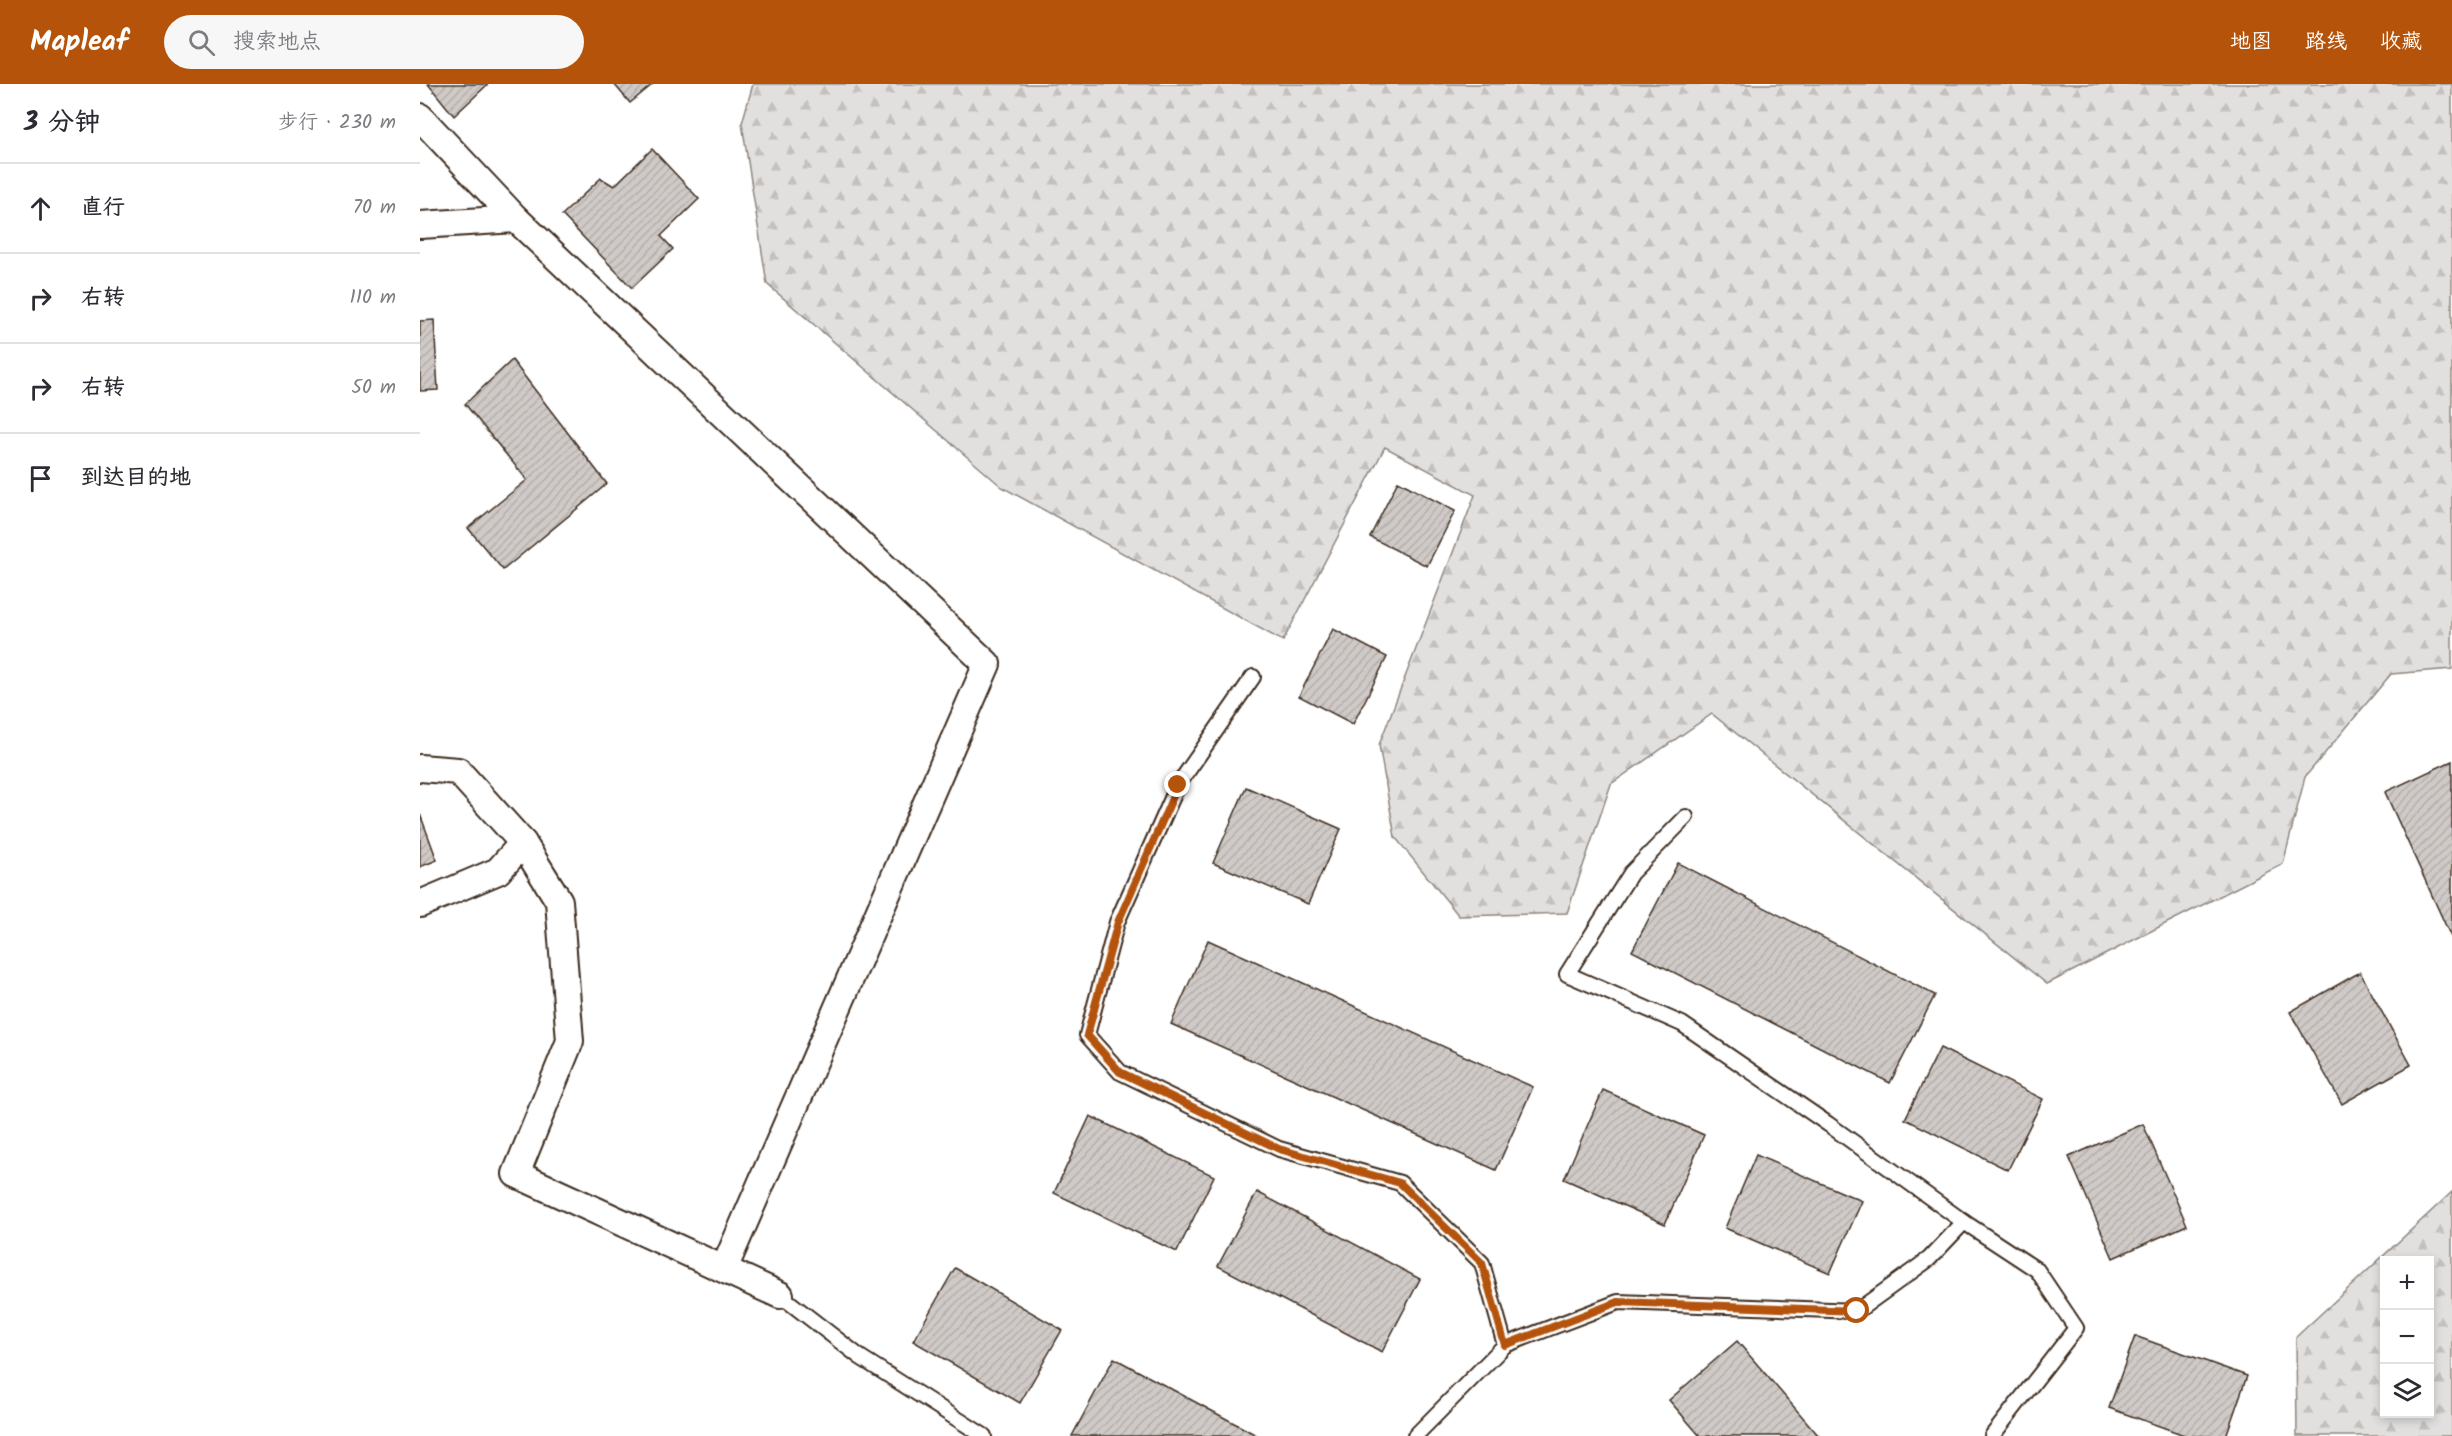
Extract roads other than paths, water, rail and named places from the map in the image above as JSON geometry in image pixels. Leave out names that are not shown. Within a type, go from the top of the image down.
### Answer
[{"type":"street","points":[[420,117],[516,219],[987,664],[724,1269]]},
{"type":"street","points":[[420,225],[516,219]]},
{"type":"street","points":[[420,768],[459,771],[523,843],[559,901],[570,1041],[516,1174],[780,1295]]},
{"type":"street","points":[[420,904],[498,871],[523,843]]},
{"type":"lane","points":[[1252,677],[1178,785],[1118,922],[1087,1035],[1120,1072],[1279,1149],[1400,1183],[1482,1263],[1505,1345]]},
{"type":"lane","points":[[1686,817],[1631,873],[1568,974],[1682,1024],[1828,1124],[1964,1222],[2037,1270],[2076,1328],[1992,1436]]},
{"type":"lane","points":[[1415,1436],[1505,1345],[1618,1302],[1857,1311],[1929,1259],[1964,1222]]},
{"type":"lane","points":[[780,1295],[860,1357],[984,1436]]}]
